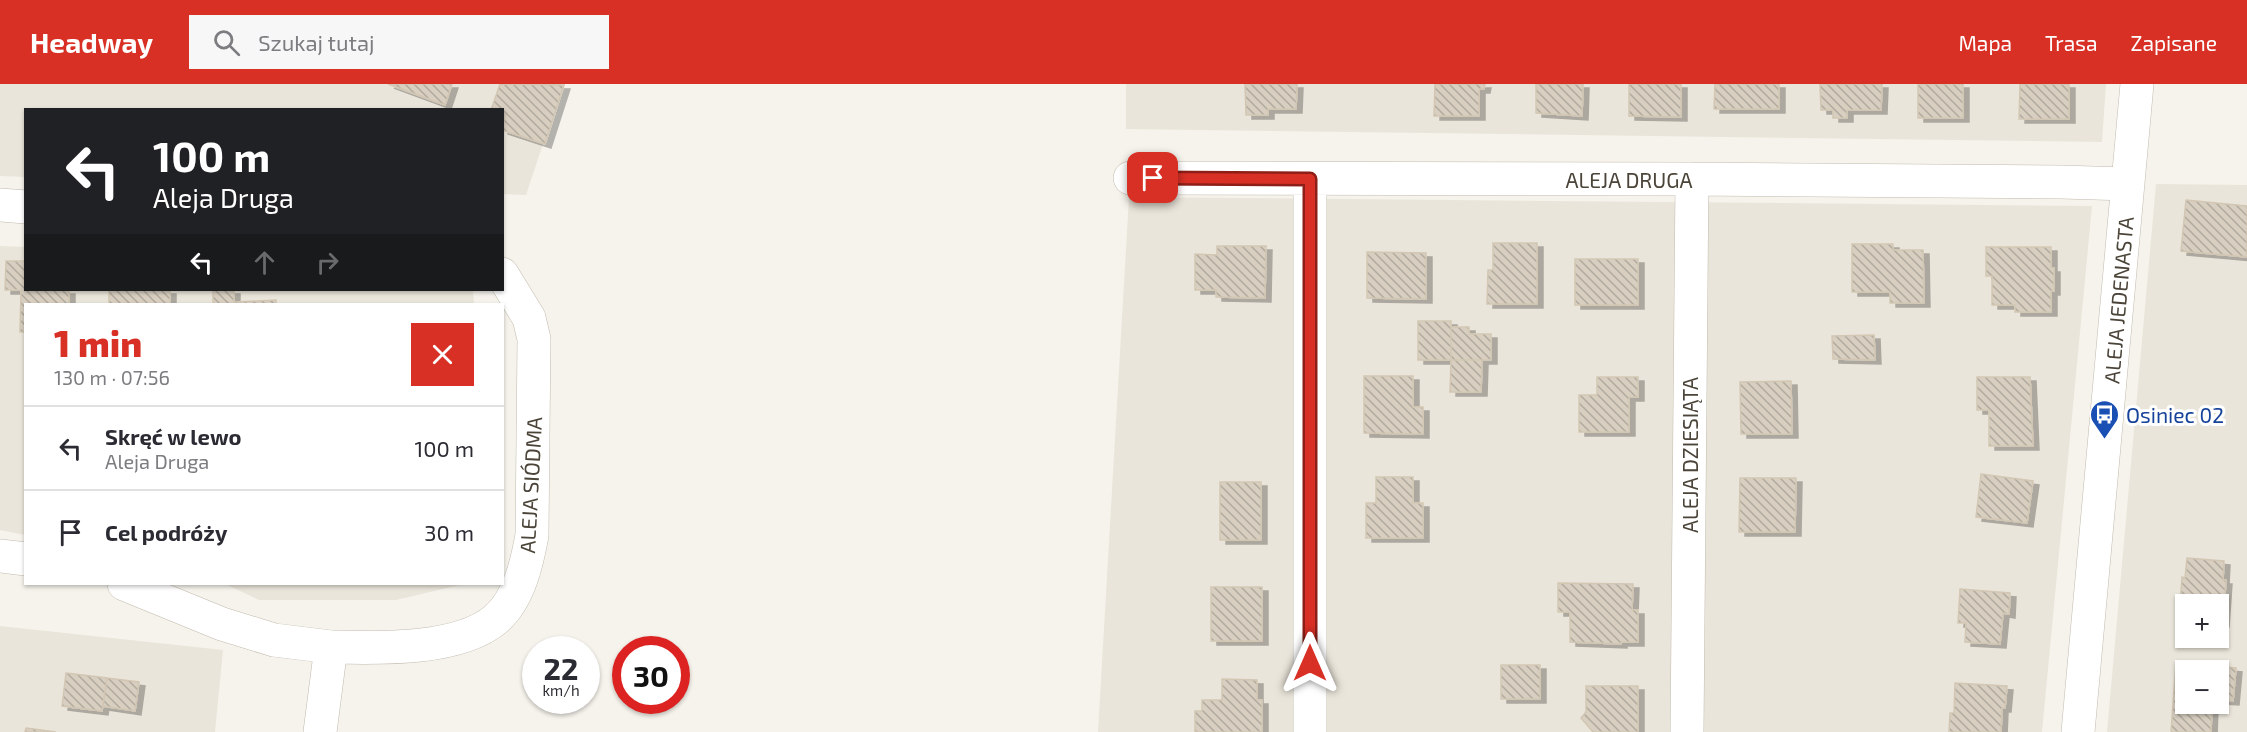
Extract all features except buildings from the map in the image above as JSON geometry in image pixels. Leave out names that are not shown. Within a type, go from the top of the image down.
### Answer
[{"type":"street","name":"ALEJA JEDENASTA","points":[[2078,732],[2137,84]]},
{"type":"street","name":"ALEJA DRUGA","points":[[1130,178],[1692,179],[2128,184]]},
{"type":"street","points":[[1310,179],[1310,732]]},
{"type":"street","name":"ALEJA DZIESIĄTA","points":[[1687,732],[1692,179]]},
{"type":"street","points":[[0,206],[24,207]]},
{"type":"street","name":"ALEJA SIÓDMA","points":[[126,585],[222,624],[264,637],[331,647],[404,646],[450,639],[477,630],[496,619],[509,603],[520,580],[528,558],[532,535],[534,339],[529,318],[504,277]]},
{"type":"street","points":[[0,556],[24,559]]},
{"type":"street","points":[[320,732],[331,647]]},
{"type":"shaded area","points":[[0,84],[563,84],[526,195],[504,194],[504,108],[24,108],[24,177],[0,176]]},
{"type":"shaded area","points":[[1126,84],[2106,84],[2102,142],[1126,129]]},
{"type":"shaded area","points":[[2156,184],[2247,185],[2247,732],[2107,732]]},
{"type":"shaded area","points":[[1129,197],[2092,206],[2042,732],[1098,732]]},
{"type":"shaded area","points":[[0,246],[24,247],[24,291],[473,291],[474,303],[24,303],[24,535],[0,530]]},
{"type":"shaded area","points":[[227,585],[460,585],[396,600],[259,600]]},
{"type":"shaded area","points":[[0,626],[223,650],[215,732],[0,732]]},
{"type":"place","name":"Osiniec 02","points":[[2105,440]]},
{"type":"route","points":[[1153,178],[1310,179],[1310,663]]}]
